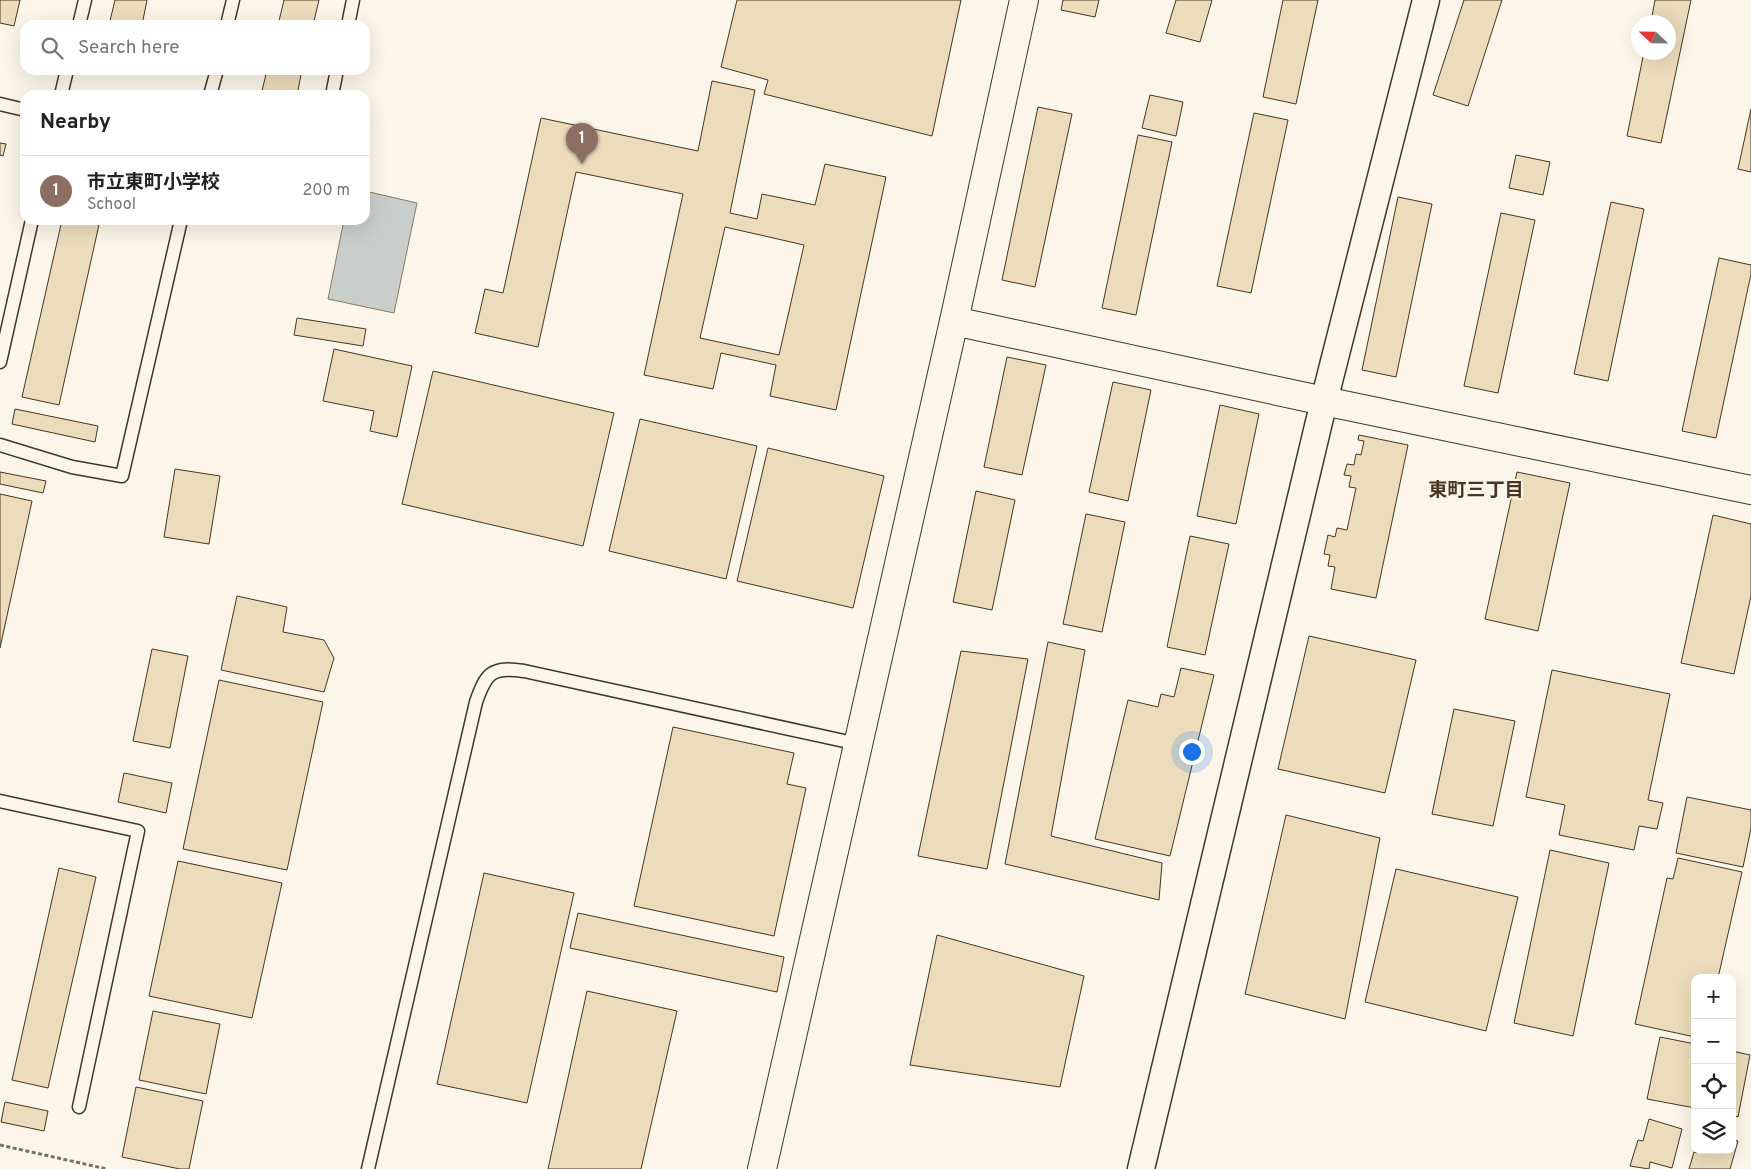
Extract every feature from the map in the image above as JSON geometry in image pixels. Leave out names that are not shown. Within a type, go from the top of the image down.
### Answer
[{"type":"street","points":[[762,1169],[954,321],[1024,0]]},
{"type":"street","points":[[1141,1169],[1324,401],[1426,0]]},
{"type":"street","points":[[954,321],[1324,401],[1751,490]]},
{"type":"lane","points":[[79,20],[85,0]]},
{"type":"lane","points":[[228,20],[234,0]]},
{"type":"lane","points":[[349,20],[353,0]]},
{"type":"lane","points":[[62,90],[66,75]]},
{"type":"lane","points":[[211,90],[215,75]]},
{"type":"lane","points":[[333,90],[336,75]]},
{"type":"lane","points":[[0,104],[20,109]]},
{"type":"lane","points":[[0,362],[31,225]]},
{"type":"lane","points":[[0,445],[72,467],[122,476],[180,225]]},
{"type":"lane","points":[[368,1169],[476,702],[482,685],[491,673],[508,668],[524,671],[858,744]]},
{"type":"lane","points":[[0,801],[138,831],[78,1107]]},
{"type":"path","points":[[0,1145],[107,1169]]},
{"type":"shaded area","points":[[370,192],[417,203],[394,313],[328,299],[343,225],[370,225]]},
{"type":"building","points":[[0,0],[20,0],[14,26],[0,23]]},
{"type":"building","points":[[115,0],[147,0],[143,20],[110,20]]},
{"type":"building","points":[[284,0],[319,0],[314,20],[279,20]]},
{"type":"building","points":[[737,0],[961,0],[932,136],[764,94],[768,80],[721,67]]},
{"type":"building","points":[[1063,0],[1099,0],[1095,17],[1061,10]]},
{"type":"building","points":[[1176,0],[1212,0],[1200,42],[1166,33]]},
{"type":"building","points":[[1283,0],[1318,0],[1296,104],[1263,97]]},
{"type":"building","points":[[1464,0],[1502,0],[1468,106],[1433,95]]},
{"type":"building","points":[[1655,0],[1691,0],[1661,143],[1627,136],[1642,60],[1676,60],[1676,15],[1652,15]]},
{"type":"building","points":[[266,75],[301,75],[298,90],[262,90]]},
{"type":"building","points":[[712,81],[755,90],[730,213],[757,219],[762,194],[815,205],[825,164],[886,177],[836,410],[770,396],[776,365],[721,353],[713,389],[644,375],[683,194],[576,172],[538,347],[475,333],[485,289],[503,293],[541,118],[698,151]],"holes":[[[725,227],[804,245],[779,355],[700,338]]]},
{"type":"building","points":[[1150,95],[1183,102],[1176,136],[1142,128]]},
{"type":"building","points":[[1038,107],[1072,114],[1035,287],[1002,280]]},
{"type":"building","points":[[1751,109],[1751,172],[1738,169]]},
{"type":"building","points":[[1254,113],[1288,120],[1251,293],[1217,286]]},
{"type":"building","points":[[1138,135],[1172,142],[1136,315],[1102,308]]},
{"type":"building","points":[[0,143],[6,144],[3,156],[0,155]]},
{"type":"building","points":[[1516,155],[1550,162],[1543,195],[1509,188]]},
{"type":"building","points":[[1398,197],[1432,204],[1396,377],[1362,370]]},
{"type":"building","points":[[1611,202],[1644,209],[1608,381],[1574,374]]},
{"type":"building","points":[[1501,213],[1535,220],[1498,393],[1464,386]]},
{"type":"building","points":[[61,225],[99,225],[59,405],[22,397]]},
{"type":"building","points":[[1719,258],[1751,265],[1751,274],[1716,438],[1682,431]]},
{"type":"building","points":[[297,318],[366,329],[363,346],[294,335]]},
{"type":"building","points":[[334,349],[412,366],[397,437],[370,431],[374,411],[323,401]]},
{"type":"building","points":[[1007,357],[1046,365],[1022,475],[984,467]]},
{"type":"building","points":[[433,371],[614,413],[583,546],[402,504]]},
{"type":"building","points":[[1113,382],[1151,390],[1128,501],[1089,492]]},
{"type":"building","points":[[1220,405],[1259,414],[1236,524],[1197,516]]},
{"type":"building","points":[[15,409],[98,426],[95,442],[12,424]]},
{"type":"building","points":[[640,419],[757,446],[726,579],[609,551]]},
{"type":"building","points":[[1359,435],[1408,445],[1376,598],[1331,589],[1335,567],[1328,566],[1330,555],[1324,554],[1328,535],[1335,537],[1337,528],[1347,530],[1356,488],[1349,487],[1351,476],[1344,475],[1347,464],[1354,465],[1356,454],[1361,455],[1364,441],[1358,440]]},
{"type":"building","points":[[768,448],[884,476],[853,608],[737,581]]},
{"type":"building","points":[[175,469],[220,476],[209,544],[164,537]]},
{"type":"building","points":[[0,472],[46,481],[43,493],[0,484]]},
{"type":"building","points":[[1517,472],[1570,483],[1538,631],[1485,619]]},
{"type":"building","points":[[976,491],[1015,500],[992,610],[953,602]]},
{"type":"building","points":[[0,494],[32,501],[0,648]]},
{"type":"building","points":[[1086,514],[1125,522],[1102,632],[1063,624]]},
{"type":"building","points":[[1713,515],[1751,524],[1751,596],[1734,674],[1681,663]]},
{"type":"building","points":[[1190,536],[1229,544],[1205,655],[1167,647]]},
{"type":"building","points":[[237,596],[287,607],[283,632],[324,640],[334,658],[324,692],[221,670]]},
{"type":"building","points":[[1309,636],[1416,660],[1385,793],[1278,769]]},
{"type":"building","points":[[1048,642],[1085,650],[1051,836],[1162,863],[1159,900],[1005,864]]},
{"type":"building","points":[[152,649],[188,656],[170,748],[133,741]]},
{"type":"building","points":[[961,651],[1028,659],[987,869],[918,856]]},
{"type":"building","points":[[1181,668],[1214,675],[1170,856],[1095,839],[1128,700],[1158,707],[1161,694],[1174,697]]},
{"type":"building","points":[[1552,670],[1670,694],[1648,800],[1663,803],[1657,829],[1639,826],[1634,850],[1559,835],[1565,805],[1526,797]]},
{"type":"building","points":[[219,680],[323,702],[287,870],[183,849]]},
{"type":"building","points":[[1454,709],[1515,721],[1493,826],[1432,814]]},
{"type":"building","points":[[673,727],[794,753],[787,784],[806,788],[774,936],[634,906]]},
{"type":"building","points":[[124,773],[172,783],[166,813],[118,802]]},
{"type":"building","points":[[1687,797],[1751,810],[1751,828],[1743,867],[1676,853]]},
{"type":"building","points":[[1286,815],[1380,838],[1345,1019],[1245,994]]},
{"type":"building","points":[[1550,850],[1609,863],[1573,1036],[1514,1023]]},
{"type":"building","points":[[1678,858],[1742,872],[1719,974],[1691,974],[1691,1036],[1635,1024],[1667,878],[1673,879]]},
{"type":"building","points":[[178,861],[282,883],[252,1018],[149,996]]},
{"type":"building","points":[[59,868],[96,877],[48,1088],[12,1080]]},
{"type":"building","points":[[1396,869],[1518,897],[1486,1031],[1365,1002]]},
{"type":"building","points":[[484,873],[574,893],[527,1103],[437,1084]]},
{"type":"building","points":[[578,913],[784,957],[777,992],[570,948]]},
{"type":"building","points":[[937,935],[1084,976],[1060,1087],[910,1065]]},
{"type":"building","points":[[587,991],[677,1011],[641,1169],[548,1169]]},
{"type":"building","points":[[153,1011],[220,1024],[206,1094],[139,1080]]},
{"type":"building","points":[[1660,1037],[1691,1043],[1691,1107],[1647,1099]]},
{"type":"building","points":[[1736,1052],[1750,1055],[1738,1117],[1736,1116]]},
{"type":"building","points":[[136,1087],[203,1101],[189,1169],[180,1169],[122,1157]]},
{"type":"building","points":[[5,1102],[48,1111],[44,1131],[1,1122]]},
{"type":"building","points":[[1649,1119],[1682,1129],[1672,1168],[1650,1162],[1649,1169],[1630,1166],[1638,1140],[1643,1141]]},
{"type":"building","points":[[1693,1154],[1734,1154],[1730,1169],[1689,1169]]},
{"type":"place","name":"市立東町小学校","points":[[582,164]]},
{"type":"district","name":"東町三丁目","points":[[1476,489]]}]
